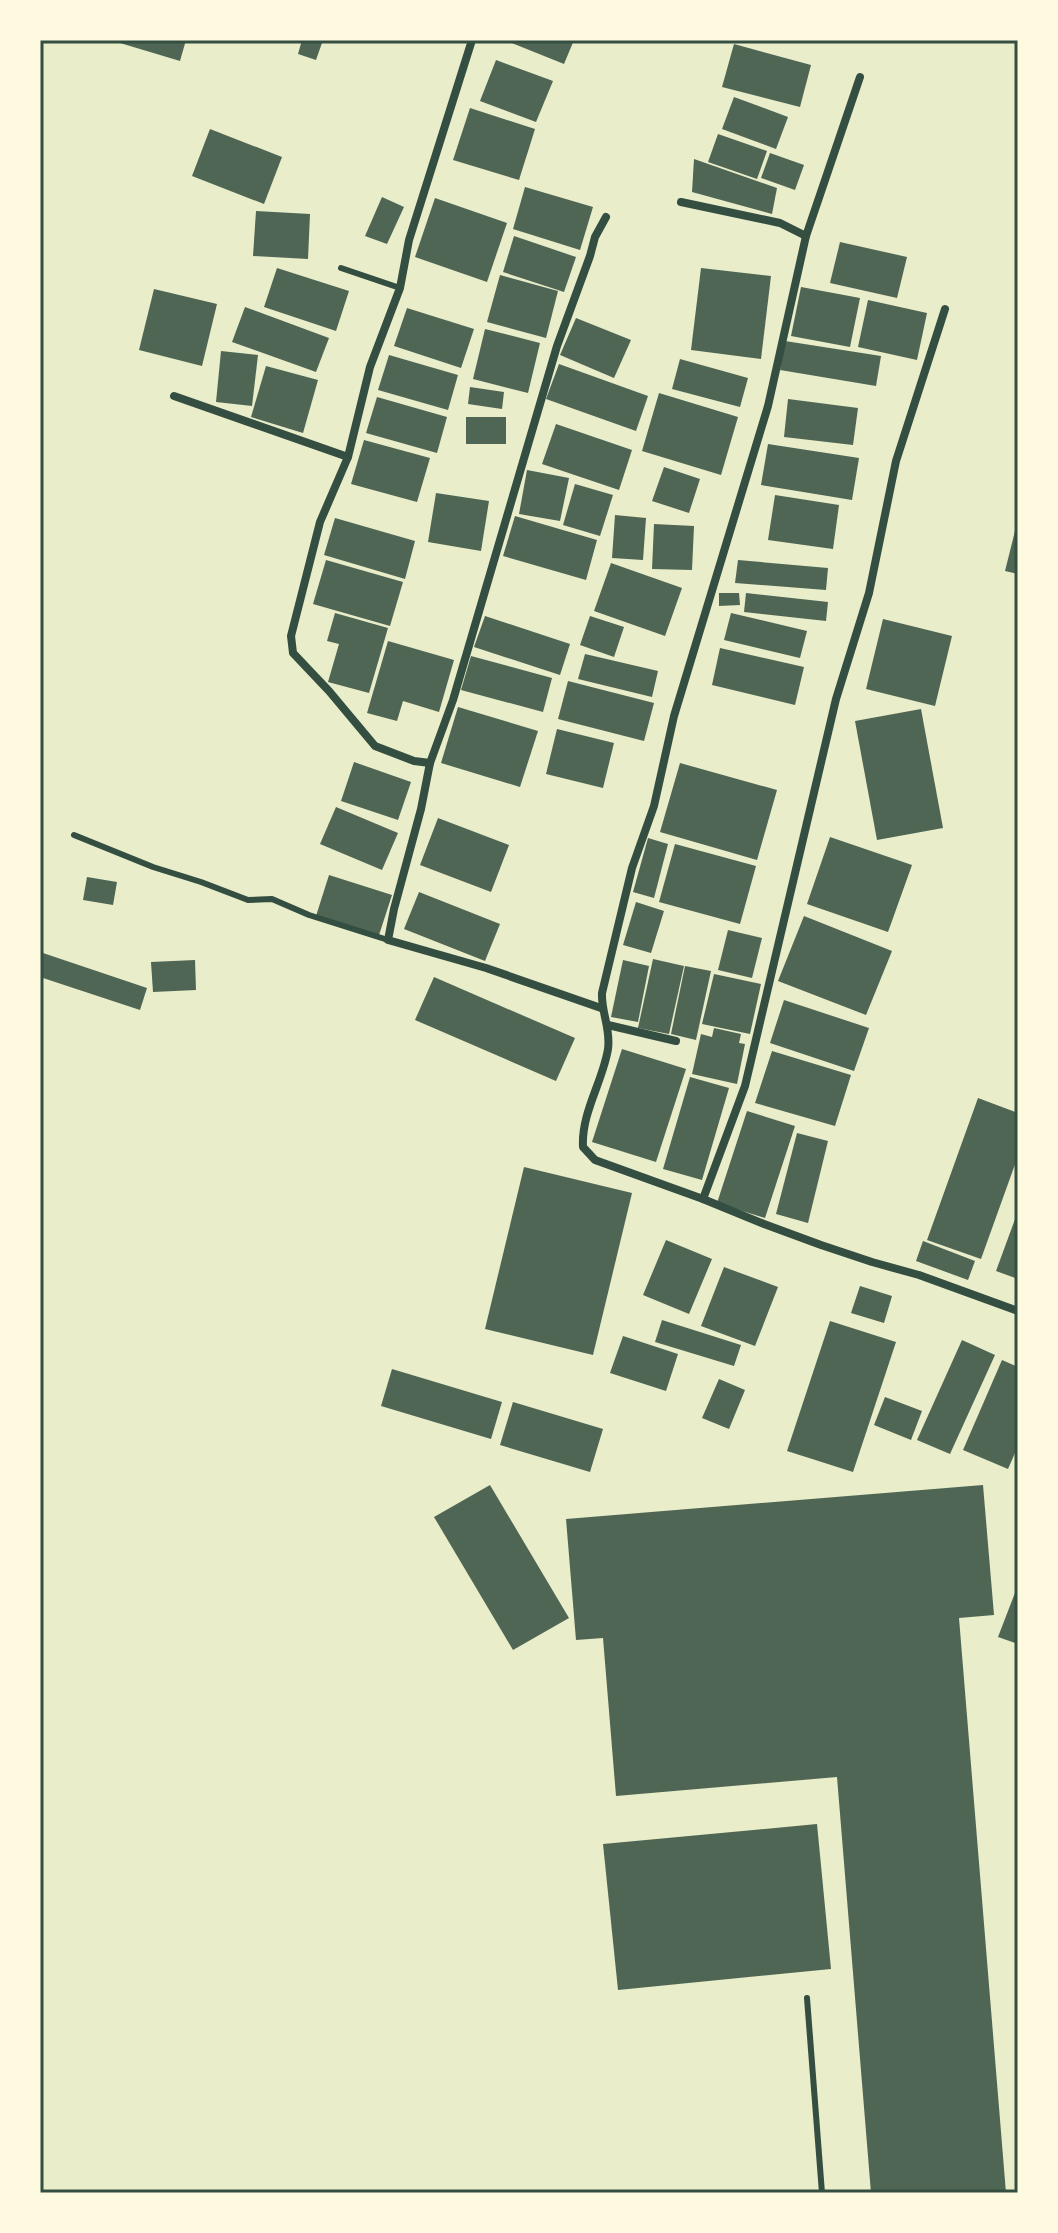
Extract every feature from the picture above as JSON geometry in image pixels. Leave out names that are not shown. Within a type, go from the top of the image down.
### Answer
[{"type":"street","points":[[430,763],[414,761],[375,746],[293,653],[292,627],[320,522],[348,457],[370,367],[400,288],[409,240],[472,40]]},
{"type":"street","points":[[860,77],[806,236],[768,406],[674,716],[654,806],[632,868],[602,993],[601,1008],[608,1025],[608,1052],[583,1131],[583,1147],[595,1160],[807,1240],[919,1275],[1018,1311]]},
{"type":"street","points":[[681,202],[780,223],[806,236]]},
{"type":"street","points":[[601,1008],[486,968],[388,940],[430,763],[453,700],[557,346],[595,237],[606,217]]},
{"type":"street","points":[[703,1199],[745,1086],[836,699],[869,593],[896,461],[945,309]]},
{"type":"street","points":[[174,396],[348,457]]},
{"type":"street","points":[[608,1025],[676,1041]]},
{"type":"lane","points":[[341,268],[400,288]]},
{"type":"lane","points":[[74,835],[248,900],[272,899],[309,915],[388,940]]},
{"type":"lane","points":[[807,1998],[822,2193]]},
{"type":"building","points":[[110,40],[186,40],[180,61]]},
{"type":"building","points":[[302,40],[323,40],[316,60],[298,54]]},
{"type":"building","points":[[504,40],[574,40],[564,64]]},
{"type":"building","points":[[734,44],[811,65],[800,107],[722,87]]},
{"type":"building","points":[[496,60],[553,81],[536,122],[480,101]]},
{"type":"building","points":[[734,97],[788,117],[776,149],[722,129]]},
{"type":"building","points":[[470,108],[535,129],[519,180],[453,160]]},
{"type":"building","points":[[210,129],[282,157],[264,204],[192,176]]},
{"type":"building","points":[[718,134],[767,151],[757,179],[708,162]]},
{"type":"building","points":[[770,153],[804,165],[795,190],[761,178]]},
{"type":"building","points":[[694,159],[777,188],[772,214],[692,192]]},
{"type":"building","points":[[525,187],[593,207],[580,250],[513,229]]},
{"type":"building","points":[[382,197],[404,207],[387,244],[365,236]]},
{"type":"building","points":[[435,198],[507,223],[487,282],[415,257]]},
{"type":"building","points":[[256,211],[310,214],[308,259],[253,256]]},
{"type":"building","points":[[514,236],[576,257],[564,292],[503,272]]},
{"type":"building","points":[[840,242],[907,257],[897,298],[830,283]]},
{"type":"building","points":[[277,268],[349,291],[336,331],[264,307]]},
{"type":"building","points":[[701,268],[771,276],[761,359],[691,350]]},
{"type":"building","points":[[500,275],[558,291],[546,338],[487,322]]},
{"type":"building","points":[[801,287],[860,298],[850,347],[791,336]]},
{"type":"building","points":[[154,289],[217,304],[202,366],[139,350]]},
{"type":"building","points":[[868,300],[927,313],[917,360],[858,347]]},
{"type":"building","points":[[245,307],[329,338],[316,372],[232,342]]},
{"type":"building","points":[[407,308],[474,329],[461,368],[394,346]]},
{"type":"building","points":[[576,318],[631,340],[614,378],[560,355]]},
{"type":"building","points":[[485,329],[540,343],[528,393],[473,379]]},
{"type":"building","points":[[785,341],[881,356],[876,386],[780,370]]},
{"type":"building","points":[[221,351],[258,355],[252,406],[216,402]]},
{"type":"building","points":[[389,355],[458,375],[448,410],[378,390]]},
{"type":"building","points":[[680,359],[748,378],[740,407],[672,389]]},
{"type":"building","points":[[559,364],[648,396],[636,431],[546,399]]},
{"type":"building","points":[[266,366],[318,380],[303,433],[251,417]]},
{"type":"building","points":[[470,387],[504,392],[502,409],[468,404]]},
{"type":"building","points":[[659,393],[738,417],[721,475],[642,451]]},
{"type":"building","points":[[377,397],[447,417],[437,453],[366,433]]},
{"type":"building","points":[[788,399],[858,408],[853,445],[784,437]]},
{"type":"building","points":[[466,417],[506,417],[506,444],[466,444]]},
{"type":"building","points":[[556,424],[632,450],[619,490],[542,464]]},
{"type":"building","points":[[364,440],[430,458],[417,502],[351,484]]},
{"type":"building","points":[[768,444],[859,458],[852,500],[761,485]]},
{"type":"building","points":[[664,467],[700,479],[689,513],[652,501]]},
{"type":"building","points":[[527,470],[569,478],[560,521],[519,514]]},
{"type":"building","points":[[575,484],[613,495],[600,536],[563,525]]},
{"type":"building","points":[[436,493],[489,501],[481,551],[428,542]]},
{"type":"building","points":[[775,495],[839,505],[833,549],[768,540]]},
{"type":"building","points":[[615,515],[646,518],[643,560],[612,558]]},
{"type":"building","points":[[515,516],[597,540],[586,580],[503,556]]},
{"type":"building","points":[[335,518],[415,541],[405,579],[324,555]]},
{"type":"building","points":[[1018,523],[1018,574],[1005,571]]},
{"type":"building","points":[[654,524],[694,526],[692,570],[652,569]]},
{"type":"building","points":[[326,560],[403,582],[390,626],[313,604]]},
{"type":"building","points":[[738,560],[828,568],[826,590],[735,583]]},
{"type":"building","points":[[611,563],[682,588],[665,636],[594,611]]},
{"type":"building","points":[[719,593],[739,593],[740,605],[719,606]]},
{"type":"building","points":[[746,593],[828,602],[826,621],[744,612]]},
{"type":"building","points":[[335,613],[388,628],[369,693],[328,682],[339,644],[327,641]]},
{"type":"building","points":[[731,613],[807,631],[800,658],[724,640]]},
{"type":"building","points":[[485,616],[570,644],[560,675],[474,647]]},
{"type":"building","points":[[590,616],[624,627],[614,657],[580,645]]},
{"type":"building","points":[[883,619],[952,636],[935,706],[866,689]]},
{"type":"building","points":[[388,641],[454,660],[439,712],[403,701],[397,721],[367,713]]},
{"type":"building","points":[[720,648],[804,667],[795,705],[712,685]]},
{"type":"building","points":[[585,654],[658,671],[652,697],[578,679]]},
{"type":"building","points":[[471,656],[552,678],[543,712],[461,690]]},
{"type":"building","points":[[568,681],[654,703],[644,741],[558,719]]},
{"type":"building","points":[[458,707],[538,731],[520,787],[441,763]]},
{"type":"building","points":[[921,709],[943,828],[877,840],[855,721]]},
{"type":"building","points":[[557,729],[614,743],[603,788],[546,774]]},
{"type":"building","points":[[354,762],[411,782],[398,820],[341,801]]},
{"type":"building","points":[[680,763],[777,790],[757,860],[660,832]]},
{"type":"building","points":[[336,807],[398,833],[382,870],[320,844]]},
{"type":"building","points":[[438,818],[509,845],[491,892],[420,865]]},
{"type":"building","points":[[830,837],[912,865],[888,932],[807,904]]},
{"type":"building","points":[[648,838],[668,844],[654,898],[633,892]]},
{"type":"building","points":[[675,844],[756,866],[740,924],[659,902]]},
{"type":"building","points":[[329,875],[392,895],[379,935],[316,916]]},
{"type":"building","points":[[87,877],[117,882],[113,905],[83,900]]},
{"type":"building","points":[[419,892],[500,924],[485,961],[404,929]]},
{"type":"building","points":[[636,902],[664,911],[651,953],[623,945]]},
{"type":"building","points":[[804,916],[892,951],[866,1015],[778,981]]},
{"type":"building","points":[[728,930],[762,938],[752,978],[718,970]]},
{"type":"building","points":[[40,952],[147,988],[140,1010],[40,977]]},
{"type":"building","points":[[653,959],[684,966],[669,1034],[638,1028]]},
{"type":"building","points":[[195,960],[196,990],[153,992],[151,962]]},
{"type":"building","points":[[623,960],[649,966],[638,1022],[611,1017]]},
{"type":"building","points":[[685,966],[711,971],[696,1040],[671,1034]]},
{"type":"building","points":[[714,974],[761,984],[750,1034],[702,1024]]},
{"type":"building","points":[[434,977],[575,1038],[556,1081],[415,1020]]},
{"type":"building","points":[[784,1000],[869,1028],[854,1071],[770,1043]]},
{"type":"building","points":[[714,1028],[741,1034],[739,1043],[745,1044],[737,1084],[692,1074],[701,1034],[712,1037]]},
{"type":"building","points":[[622,1049],[686,1069],[656,1162],[592,1142]]},
{"type":"building","points":[[772,1051],[851,1075],[835,1126],[755,1103]]},
{"type":"building","points":[[690,1077],[729,1088],[702,1180],[663,1169]]},
{"type":"building","points":[[978,1098],[1018,1113],[1018,1156],[981,1259],[927,1240]]},
{"type":"building","points":[[747,1111],[795,1126],[765,1218],[717,1203]]},
{"type":"building","points":[[797,1133],[828,1141],[808,1223],[776,1214]]},
{"type":"building","points":[[524,1167],[632,1193],[593,1355],[485,1329]]},
{"type":"building","points":[[1018,1211],[1018,1279],[996,1271]]},
{"type":"building","points":[[666,1240],[712,1259],[689,1314],[643,1295]]},
{"type":"building","points":[[923,1241],[975,1261],[968,1280],[916,1261]]},
{"type":"building","points":[[724,1267],[778,1287],[755,1346],[701,1326]]},
{"type":"building","points":[[860,1286],[892,1296],[884,1323],[851,1313]]},
{"type":"building","points":[[662,1320],[741,1345],[734,1366],[655,1342]]},
{"type":"building","points":[[830,1321],[896,1342],[853,1472],[787,1451]]},
{"type":"building","points":[[623,1336],[678,1354],[666,1391],[610,1373]]},
{"type":"building","points":[[962,1340],[995,1355],[950,1454],[917,1440]]},
{"type":"building","points":[[1002,1360],[1018,1367],[1018,1446],[1008,1469],[963,1450]]},
{"type":"building","points":[[392,1369],[502,1402],[491,1439],[381,1406]]},
{"type":"building","points":[[719,1379],[745,1390],[729,1429],[702,1418]]},
{"type":"building","points":[[885,1397],[922,1411],[911,1440],[874,1425]]},
{"type":"building","points":[[513,1402],[603,1429],[590,1472],[500,1445]]},
{"type":"building","points":[[490,1485],[569,1618],[513,1650],[434,1517]]},
{"type":"building","points":[[983,1485],[994,1615],[959,1618],[1006,2193],[871,2193],[837,1777],[616,1796],[603,1638],[576,1640],[566,1519]]},
{"type":"building","points":[[1018,1585],[1018,1644],[998,1637]]},
{"type":"building","points":[[817,1824],[831,1969],[618,1990],[603,1844]]}]
